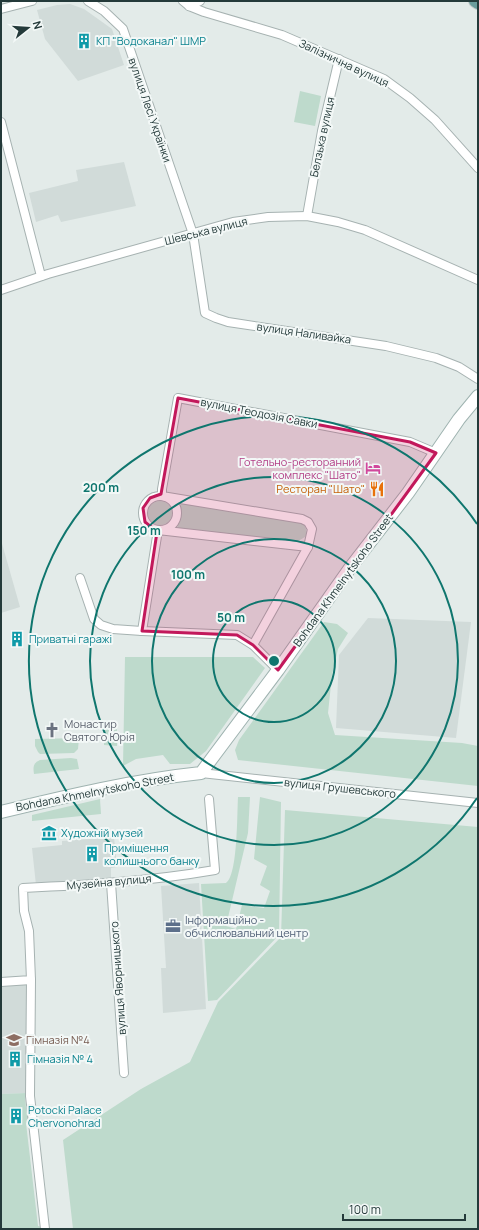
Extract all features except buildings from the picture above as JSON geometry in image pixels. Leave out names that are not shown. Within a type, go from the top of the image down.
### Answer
[{"type":"main road","name":"Bohdana Khmelnytskoho Street","points":[[1,812],[86,792],[171,776],[201,773],[278,670],[350,568],[478,396]]},
{"type":"street","points":[[1,9],[32,1]]},
{"type":"street","name":"вулиця Лесі Українки","points":[[88,1],[104,11],[123,29],[193,234]]},
{"type":"street","points":[[186,3],[200,1]]},
{"type":"street","name":"Залізнична вулиця","points":[[186,3],[204,12],[282,35],[384,79],[410,98],[435,120],[478,168]]},
{"type":"street","name":"Белзька вулиця","points":[[307,216],[322,131],[338,59]]},
{"type":"street","points":[[1,122],[41,276]]},
{"type":"street","name":"Шевська вулиця","points":[[1,290],[41,276],[233,222],[261,218],[307,216],[338,222],[365,230],[478,280]]},
{"type":"street","name":"вулиця Наливайка","points":[[193,234],[205,312],[216,318],[228,322],[386,346],[436,358],[459,368],[478,379]]},
{"type":"street","name":"вулиця Теодозія Савки","points":[[162,496],[178,398],[410,442],[436,453]]},
{"type":"street","points":[[158,530],[164,530],[170,527],[175,522],[177,515],[174,502],[162,496]]},
{"type":"street","points":[[253,645],[308,547],[312,529],[308,522],[302,519],[162,496],[150,498],[146,502],[142,513],[145,522],[153,529],[308,547]]},
{"type":"street","points":[[142,631],[158,530]]},
{"type":"street","points":[[80,578],[94,619],[101,625],[113,629],[237,635],[253,645],[278,670]]},
{"type":"street","name":"вулиця Грушевського","points":[[201,773],[478,803]]},
{"type":"street","name":"Музейна вулиця","points":[[45,1229],[30,1096],[31,980],[29,931],[24,911],[23,888],[111,883],[184,875],[214,870],[209,799]]},
{"type":"street","name":"вулиця Яворницького","points":[[111,883],[124,1074]]},
{"type":"street","points":[[1,982],[31,980]]},
{"type":"highlighted area","points":[[178,398],[410,442],[436,453],[278,670],[253,645],[237,635],[142,631],[157,532],[145,522],[143,508],[150,498],[161,494]]},
{"type":"shaded area","points":[[70,4],[84,9],[112,29],[124,65],[78,81],[45,39],[37,10],[57,5]]},
{"type":"shaded area","points":[[124,162],[136,206],[61,222],[58,215],[36,222],[29,193],[78,181],[76,170]]},
{"type":"shaded area","points":[[1,540],[20,607],[1,613]]},
{"type":"shaded area","points":[[368,618],[471,622],[456,738],[336,728],[339,655]]},
{"type":"shaded area","points":[[114,837],[117,867],[111,868],[111,878],[36,885],[32,848],[62,845],[62,841]]},
{"type":"shaded area","points":[[199,883],[206,1009],[163,1013],[161,968],[166,968],[161,886]]},
{"type":"shaded area","name":"Гімназія №4","points":[[27,984],[26,1093],[1,1094],[1,987]]},
{"type":"green space","points":[[300,91],[321,96],[315,126],[294,122]]},
{"type":"green space","points":[[160,501],[169,504],[172,513],[169,522],[160,525],[151,522],[148,513],[151,504]]},
{"type":"green space","points":[[183,502],[300,521],[305,526],[307,533],[305,537],[298,541],[180,530],[177,526],[180,505]]},
{"type":"green space","points":[[324,622],[337,624],[348,633],[338,649],[332,675],[328,713],[335,735],[462,743],[478,746],[478,786],[238,760],[235,750],[239,740]]},
{"type":"green space","points":[[125,657],[253,657],[265,668],[206,751],[190,764],[170,764],[163,755],[136,759],[123,766]]},
{"type":"green space","points":[[104,729],[117,729],[117,746],[104,745]]},
{"type":"green space","points":[[79,738],[78,749],[74,753],[40,754],[35,746],[35,739]]},
{"type":"green space","points":[[77,759],[79,769],[34,774],[34,766],[36,762],[40,760]]},
{"type":"green space","points":[[238,797],[250,797],[248,833],[226,926],[236,929],[242,905],[264,908],[270,891],[260,885],[267,866],[254,859],[260,797],[281,802],[279,935],[217,1000],[208,1001],[201,884],[226,883],[230,878],[235,856]]},
{"type":"green space","points":[[100,799],[101,814],[32,821],[32,815]]},
{"type":"green space","points":[[285,810],[478,827],[478,1229],[73,1229],[63,1140],[141,1089],[190,1062],[218,1002],[281,937]]},
{"type":"green space","points":[[26,1093],[26,1108],[29,1107],[32,1122],[26,1123],[38,1226],[53,1229],[1,1229],[1,1094]]},
{"type":"place","name":"КП \"Водоканал\" ШМР","points":[[84,41]]},
{"type":"place","name":"Готельно-ресторанний комплекс \"Шато\"","points":[[373,468]]},
{"type":"place","name":"Ресторан \"Шато\"","points":[[377,489]]},
{"type":"place","name":"Приватні гаражі","points":[[17,639]]},
{"type":"place","name":"Монастир Святого Юрія","points":[[52,730]]},
{"type":"place","name":"Художній музей","points":[[49,833]]},
{"type":"place","name":"Приміщення колишнього банку","points":[[92,854]]},
{"type":"place","name":"Інформаційно - обчислювальний центр","points":[[173,926]]},
{"type":"place","name":"Гімназія №4","points":[[14,1040]]},
{"type":"place","name":"Гімназія № 4","points":[[15,1059]]},
{"type":"place","name":"Potocki Palace Chervonohrad","points":[[16,1116]]}]
